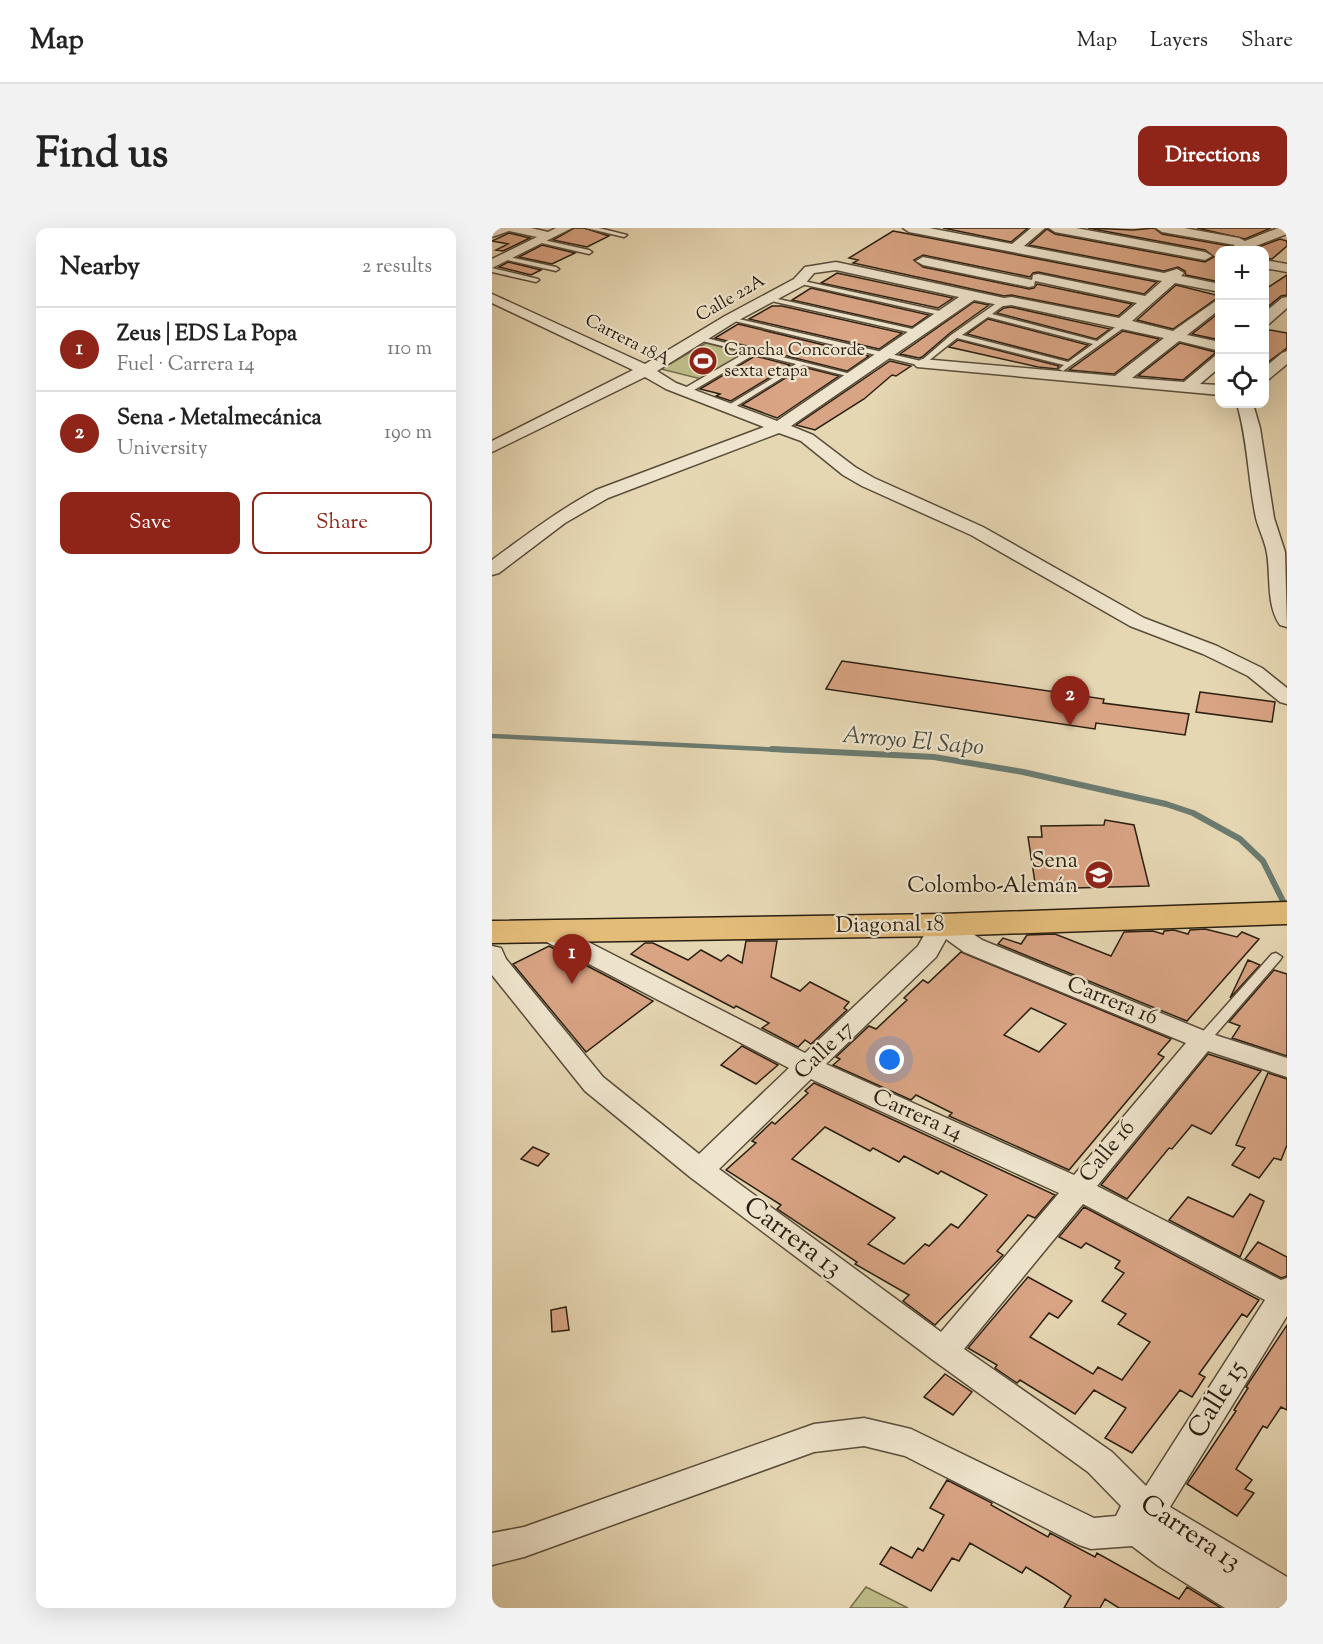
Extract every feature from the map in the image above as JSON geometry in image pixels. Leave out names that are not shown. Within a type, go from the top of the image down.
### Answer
[{"type":"main road","name":"Diagonal 18","points":[[492,932],[942,925],[1279,912]]},
{"type":"street","points":[[492,233],[504,228]]},
{"type":"street","points":[[513,228],[544,239]]},
{"type":"street","points":[[495,264],[566,228]]},
{"type":"street","points":[[909,228],[1015,246],[1215,287]]},
{"type":"street","points":[[895,279],[976,228]]},
{"type":"street","points":[[975,272],[1039,228]]},
{"type":"street","points":[[1055,228],[1212,257]]},
{"type":"street","points":[[1115,239],[1131,228]]},
{"type":"street","points":[[1162,228],[1246,244],[1287,245]]},
{"type":"street","points":[[1280,228],[1287,229]]},
{"type":"street","points":[[1246,244],[1287,229]]},
{"type":"street","points":[[1004,302],[1034,281],[1090,235]]},
{"type":"street","points":[[1114,263],[1138,244]]},
{"type":"street","points":[[1167,277],[1212,257]]},
{"type":"street","points":[[923,261],[1149,301]]},
{"type":"street","points":[[1269,265],[1287,268]]},
{"type":"street","name":"Calle 22A","points":[[492,447],[666,360],[730,319],[770,300],[799,282],[810,270],[836,266],[895,279]]},
{"type":"street","points":[[1124,323],[1169,282],[1167,277]]},
{"type":"street","points":[[895,279],[1004,302],[1011,301],[1124,323],[1215,346]]},
{"type":"street","points":[[492,569],[564,514],[602,494],[779,428],[971,295]]},
{"type":"street","name":"Carrera 18A","points":[[492,298],[645,370],[670,386],[807,438],[849,471],[868,482],[977,531],[1128,618],[1210,650],[1255,672],[1287,698]]},
{"type":"street","points":[[1269,298],[1287,301]]},
{"type":"street","points":[[1269,317],[1287,301]]},
{"type":"street","points":[[1117,382],[1215,307]]},
{"type":"street","points":[[1269,358],[1285,360]]},
{"type":"street","points":[[1269,372],[1285,360]]},
{"type":"street","points":[[1186,388],[1215,363]]},
{"type":"street","points":[[922,364],[1215,390]]},
{"type":"street","points":[[1246,408],[1252,428],[1265,518],[1276,552],[1281,602],[1287,621]]},
{"type":"street","name":"Carrera 16","points":[[942,925],[973,946],[1203,1040],[1287,1068]]},
{"type":"street","name":"Calle 17","points":[[700,1170],[927,951],[942,925]]},
{"type":"street","name":"Carrera 14","points":[[548,932],[809,1067],[1078,1189],[1286,1294]]},
{"type":"street","name":"Carrera 13","points":[[492,954],[494,961],[594,1084],[700,1170],[944,1351],[1100,1462],[1124,1488],[1143,1520],[1169,1554],[1256,1608]]},
{"type":"street","name":"Calle 16","points":[[944,1351],[1203,1040]]},
{"type":"street","name":"Calle 15","points":[[1143,1520],[1286,1294]]},
{"type":"street","points":[[492,1549],[524,1542],[814,1438],[864,1432],[911,1443],[1091,1534],[1143,1520]]},
{"type":"street","name":"Carrera 13","points":[[1143,1520],[1287,1596]]},
{"type":"lane","points":[[589,228],[624,235]]},
{"type":"lane","points":[[544,239],[589,252]]},
{"type":"lane","points":[[495,264],[556,269]]},
{"type":"lane","points":[[495,264],[536,280]]},
{"type":"lane","points":[[799,282],[944,314]]},
{"type":"lane","points":[[770,300],[917,332]]},
{"type":"lane","points":[[730,319],[922,364],[1004,302]]},
{"type":"lane","points":[[988,315],[1097,343]]},
{"type":"lane","points":[[1054,376],[1124,323]]},
{"type":"lane","points":[[957,336],[1069,364]]},
{"type":"lane","points":[[701,338],[855,376]]},
{"type":"lane","points":[[686,391],[754,351]]},
{"type":"lane","points":[[730,408],[802,363]]},
{"type":"lane","name":"Calle 16","points":[[1203,1040],[1276,957]]},
{"type":"shaded area","name":"Cancha Concorde sexta etapa","points":[[706,343],[745,353],[701,379],[661,369]]},
{"type":"shaded area","points":[[866,1587],[908,1608],[850,1608]]},
{"type":"building","points":[[574,228],[584,228],[609,236],[587,247],[553,240]]},
{"type":"building","points":[[943,228],[1028,228],[1011,242]]},
{"type":"building","points":[[1088,228],[1133,230],[1154,228],[1162,234],[1230,246],[1215,246],[1215,281],[1186,275],[1185,271],[1178,267],[1164,271],[1029,245],[1047,229],[1055,234],[1205,262],[1214,257],[1205,250]]},
{"type":"building","points":[[1197,228],[1271,228],[1245,239]]},
{"type":"building","points":[[893,231],[1157,282],[1144,294],[1038,272],[1033,273],[1030,277],[923,255],[914,260],[923,267],[1029,289],[1034,288],[1037,284],[1132,304],[1118,316],[1011,295],[1004,296],[853,263],[858,260],[849,258]]},
{"type":"building","points":[[509,233],[530,238],[503,251],[496,250],[508,244],[492,241]]},
{"type":"building","points":[[1280,239],[1287,241],[1287,246],[1272,259],[1269,259],[1269,246],[1261,246]]},
{"type":"building","points":[[542,245],[575,253],[552,264],[519,257]]},
{"type":"building","points":[[508,262],[541,270],[531,275],[499,267]]},
{"type":"building","points":[[837,273],[953,298],[938,308],[821,283]]},
{"type":"building","points":[[1287,275],[1287,295],[1281,296],[1269,306],[1269,287]]},
{"type":"building","points":[[1176,285],[1215,295],[1215,300],[1173,329],[1137,320]]},
{"type":"building","points":[[811,288],[929,315],[912,327],[792,300]]},
{"type":"building","points":[[974,302],[989,305],[922,357],[900,354]]},
{"type":"building","points":[[772,306],[782,306],[902,333],[879,349],[749,319]]},
{"type":"building","points":[[1011,307],[1110,329],[1096,339],[997,313],[1004,308]]},
{"type":"building","points":[[1215,316],[1215,339],[1192,334]]},
{"type":"building","points":[[988,319],[1088,345],[1068,360],[967,334]]},
{"type":"building","points":[[738,324],[869,356],[847,371],[715,338]]},
{"type":"building","points":[[1269,330],[1287,333],[1287,348],[1269,361]]},
{"type":"building","points":[[1123,331],[1159,339],[1114,374],[1069,370]]},
{"type":"building","points":[[958,340],[1059,366],[1057,369],[1038,367],[949,347]]},
{"type":"building","points":[[1180,343],[1215,352],[1183,380],[1138,376]]},
{"type":"building","points":[[755,356],[790,365],[731,401],[716,396],[720,394],[700,389]]},
{"type":"building","points":[[890,361],[911,366],[896,376],[892,375],[864,399],[815,430],[796,425]]},
{"type":"building","points":[[803,367],[839,376],[777,418],[742,405]]},
{"type":"building","points":[[842,661],[1104,699],[1103,703],[1189,714],[1185,735],[1096,723],[1095,729],[826,689]]},
{"type":"building","points":[[1200,692],[1275,702],[1272,722],[1196,712]]},
{"type":"building","points":[[1105,820],[1134,825],[1149,886],[1036,889],[1028,837],[1042,837],[1041,826],[1104,825]]},
{"type":"building","points":[[1205,929],[1237,937],[1242,932],[1259,939],[1187,1021],[998,944],[1003,938],[1021,944],[1027,935],[1055,934],[1111,956],[1124,932],[1153,931],[1163,934],[1164,931],[1174,930],[1188,934],[1190,930]]},
{"type":"building","points":[[746,941],[777,941],[771,977],[800,991],[810,982],[849,1002],[844,1008],[847,1010],[811,1044],[805,1040],[798,1047],[762,1028],[769,1023],[736,1006],[734,1008],[631,954],[645,943],[653,943],[688,960],[701,950],[721,961],[728,955],[742,963]]},
{"type":"building","points":[[549,946],[653,1001],[586,1052],[513,964]]},
{"type":"building","points":[[961,952],[1171,1039],[1158,1054],[1164,1057],[1069,1170],[949,1116],[952,1113],[916,1095],[911,1100],[833,1065],[840,1059],[836,1057],[869,1026],[876,1029],[907,1000],[904,998],[923,980],[928,983]],"holes":[[[1031,1008],[1066,1024],[1039,1052],[1004,1035]]]},
{"type":"building","points":[[1248,960],[1260,965],[1230,998]]},
{"type":"building","points":[[1274,970],[1287,974],[1287,1056],[1232,1038],[1240,1026],[1229,1022]]},
{"type":"building","points":[[742,1046],[778,1065],[756,1084],[721,1065]]},
{"type":"building","points":[[1208,1054],[1261,1071],[1211,1134],[1192,1125],[1172,1149],[1169,1148],[1127,1199],[1101,1185]]},
{"type":"building","points":[[1268,1073],[1287,1079],[1287,1145],[1281,1160],[1274,1158],[1259,1178],[1232,1165],[1245,1148],[1236,1145]]},
{"type":"building","points":[[814,1083],[1055,1195],[1035,1218],[1028,1215],[997,1251],[1003,1255],[935,1325],[903,1301],[909,1295],[855,1264],[857,1262],[777,1209],[781,1205],[726,1170],[756,1143],[752,1141],[772,1122],[775,1124],[808,1093],[805,1091]],"holes":[[[825,1127],[870,1151],[873,1148],[899,1162],[904,1156],[938,1174],[941,1171],[987,1195],[958,1228],[951,1224],[929,1246],[925,1244],[904,1264],[868,1244],[895,1218],[792,1159]]]},
{"type":"building","points":[[533,1147],[549,1154],[538,1166],[521,1159]]},
{"type":"building","points":[[1250,1194],[1264,1201],[1240,1257],[1169,1220],[1188,1197],[1233,1217]]},
{"type":"building","points":[[1084,1207],[1259,1300],[1247,1317],[1242,1314],[1199,1374],[1205,1377],[1192,1397],[1180,1390],[1132,1453],[1105,1438],[1126,1408],[1094,1390],[1075,1414],[1020,1380],[1017,1383],[995,1368],[997,1365],[968,1348],[1028,1277],[1072,1301],[1058,1318],[1049,1313],[1030,1337],[1093,1374],[1098,1367],[1122,1380],[1150,1342],[1118,1324],[1126,1314],[1102,1301],[1124,1273],[1115,1268],[1120,1261],[1086,1243],[1081,1248],[1059,1237]]},
{"type":"building","points":[[1258,1242],[1287,1257],[1287,1276],[1281,1278],[1245,1259]]},
{"type":"building","points":[[566,1307],[569,1330],[552,1332],[551,1310]]},
{"type":"building","points":[[1287,1325],[1287,1410],[1281,1407],[1267,1428],[1263,1426],[1236,1469],[1252,1480],[1245,1489],[1254,1493],[1237,1516],[1187,1484],[1236,1411],[1234,1410],[1248,1388],[1246,1387]]},
{"type":"building","points":[[945,1374],[972,1392],[953,1415],[924,1397]]},
{"type":"building","points":[[947,1480],[992,1503],[991,1505],[1048,1537],[1050,1533],[1095,1557],[1097,1553],[1179,1599],[1187,1587],[1221,1608],[1119,1608],[1105,1599],[1100,1608],[1064,1608],[1071,1596],[1026,1567],[1022,1573],[970,1543],[959,1561],[952,1558],[931,1591],[880,1564],[891,1547],[912,1558],[918,1548],[923,1551],[944,1515],[930,1508]]},
{"type":"waterway","name":"Arroyo El Sapo","points":[[492,736],[804,751]]},
{"type":"waterway","name":"Arroyo El Sapo","points":[[772,749],[934,757],[1023,772],[1166,804],[1193,813],[1240,839],[1263,861],[1284,903]]},
{"type":"place","name":"Cancha Concorde sexta etapa","points":[[703,361]]},
{"type":"place","name":"Sena - Metalmecánica","points":[[1070,726]]},
{"type":"place","name":"Sena Colombo-Alemán","points":[[1099,875]]},
{"type":"place","name":"Zeus | EDS La Popa","points":[[572,984]]}]
